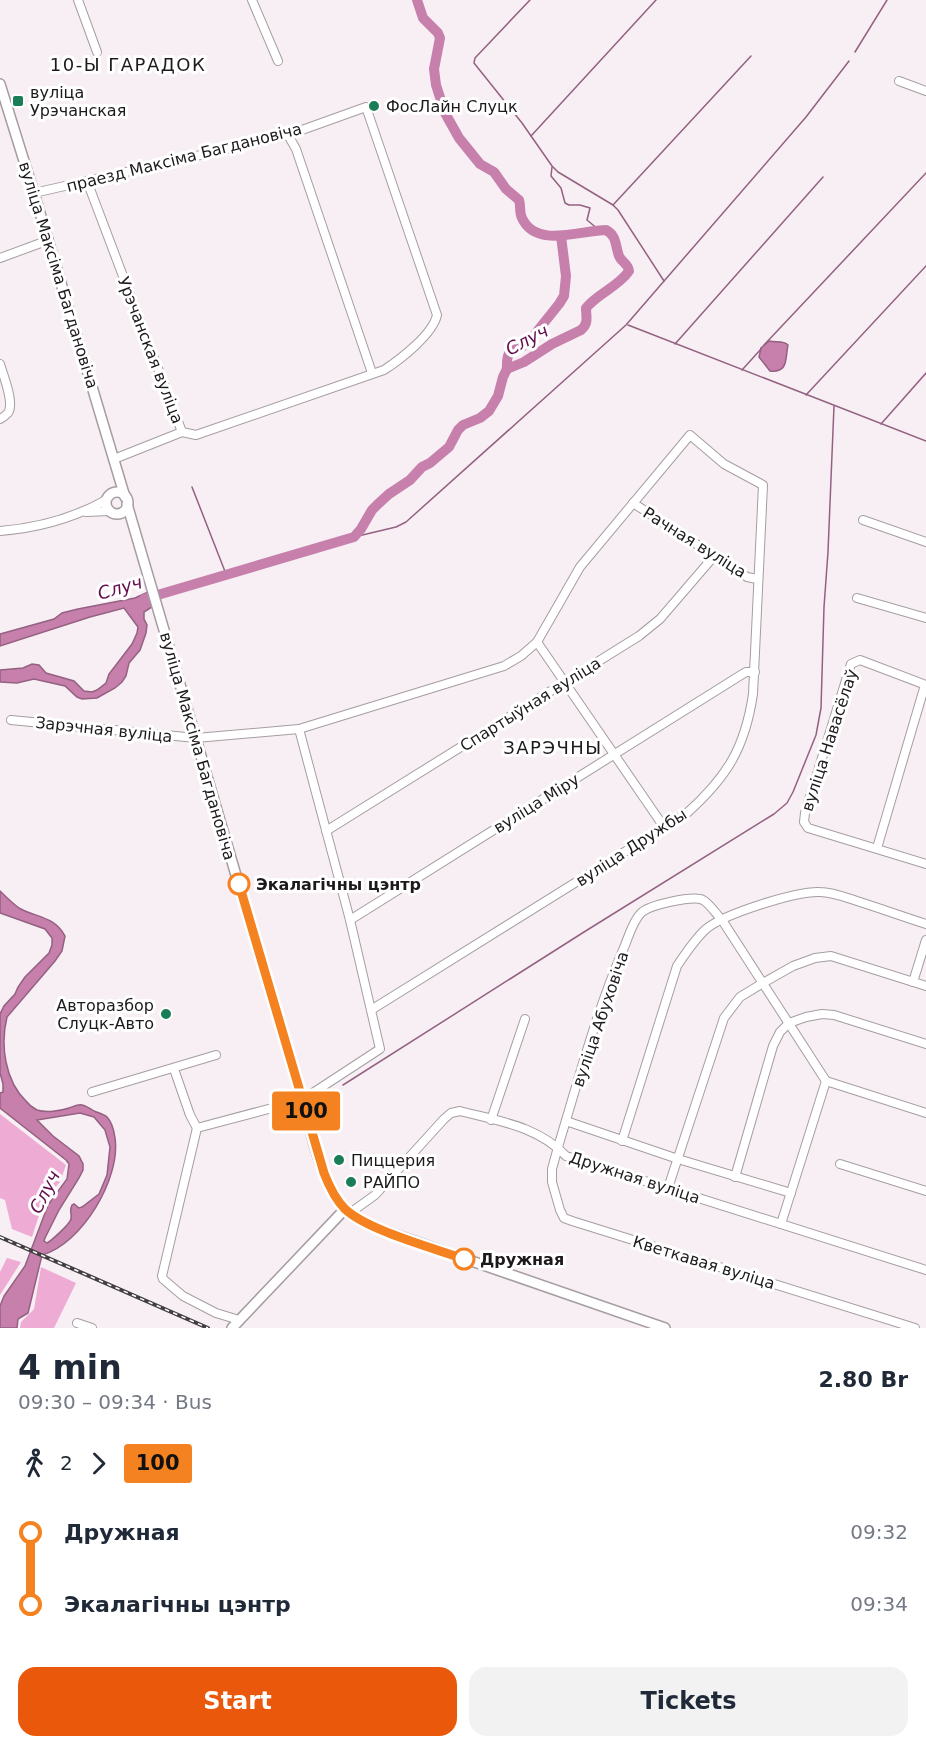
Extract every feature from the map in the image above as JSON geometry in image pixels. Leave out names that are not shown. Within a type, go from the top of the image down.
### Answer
[{"type":"main road","name":"вуліца Максіма Багдановіча","points":[[0,84],[138,537],[302,1100],[329,1185],[347,1211]]},
{"type":"main road","name":"вуліца Максіма Багдановіча","points":[[108,497],[114,484],[115,463]]},
{"type":"main road","points":[[111,512],[122,512],[126,501],[118,492],[108,497],[106,505],[111,512],[127,524],[138,537]]},
{"type":"main road","points":[[232,1328],[347,1211],[385,1231],[665,1328]]},
{"type":"street","points":[[78,0],[97,52]]},
{"type":"street","points":[[252,0],[278,61]]},
{"type":"street","points":[[899,81],[926,91]]},
{"type":"street","name":"праезд Максіма Багдановіча","points":[[34,192],[87,182],[288,135],[366,107]]},
{"type":"street","name":"Урэчанская вуліца","points":[[87,182],[182,432],[196,435],[384,370],[395,363],[433,326],[437,315],[366,107]]},
{"type":"street","points":[[288,135],[299,159],[372,373]]},
{"type":"street","points":[[0,258],[49,240]]},
{"type":"street","points":[[0,364],[10,400],[8,414],[0,419]]},
{"type":"street","points":[[115,463],[182,432]]},
{"type":"street","name":"вуліца Дружбы","points":[[371,1010],[687,813],[722,778],[734,760],[750,717],[763,485],[724,464],[690,435],[633,503]]},
{"type":"street","points":[[85,512],[108,497]]},
{"type":"street","points":[[633,503],[580,567],[537,642],[664,827]]},
{"type":"street","name":"Рачная вуліца","points":[[633,503],[747,577],[758,579]]},
{"type":"street","points":[[0,531],[40,524],[85,512],[111,512]]},
{"type":"street","points":[[863,520],[926,542]]},
{"type":"street","name":"Спартыўная вуліца","points":[[326,831],[639,636],[660,619],[714,555]]},
{"type":"street","points":[[857,598],[926,618]]},
{"type":"street","name":"Зарэчная вуліца","points":[[11,720],[196,738],[299,729],[504,666],[521,656],[537,642]]},
{"type":"street","name":"вуліца Навасёлаў","points":[[878,848],[808,828],[804,822],[805,813],[850,664],[860,660],[925,685]]},
{"type":"street","name":"вуліца Міру","points":[[350,920],[746,672],[754,672]]},
{"type":"street","points":[[925,685],[878,848],[926,864]]},
{"type":"street","points":[[197,1128],[302,1100],[380,1049],[350,920],[299,729]]},
{"type":"street","points":[[622,1141],[677,966],[706,930],[722,920],[766,903],[820,891],[836,894],[926,924]]},
{"type":"street","name":"вуліца Абуховіча","points":[[558,1147],[609,982],[641,913],[661,904],[698,898],[705,901],[722,920]]},
{"type":"street","points":[[722,920],[826,1080],[926,1113]]},
{"type":"street","points":[[914,982],[926,940]]},
{"type":"street","points":[[668,1188],[724,1018],[740,997],[793,966],[814,958],[831,956],[926,986]]},
{"type":"street","points":[[735,1176],[773,1046],[780,1032],[789,1023],[814,1015],[834,1015],[926,1044]]},
{"type":"street","points":[[491,1120],[525,1019]]},
{"type":"street","points":[[92,1092],[216,1055]]},
{"type":"street","points":[[174,1068],[190,1115],[197,1128],[162,1269],[163,1280],[183,1296],[216,1313],[239,1320]]},
{"type":"street","points":[[781,1224],[826,1080]]},
{"type":"street","name":"Дружная вуліца","points":[[347,1211],[375,1195],[451,1113],[460,1111],[536,1132],[558,1147],[566,1156],[926,1270]]},
{"type":"street","points":[[566,1121],[678,1159],[791,1193]]},
{"type":"street","name":"Кветкавая вуліца","points":[[558,1147],[552,1169],[552,1182],[564,1218],[915,1328]]},
{"type":"street","points":[[840,1164],[926,1191]]},
{"type":"street","points":[[77,1323],[92,1328]]},
{"type":"shaded area","points":[[769,341],[788,345],[785,364],[780,370],[770,371],[759,357],[761,348]]},
{"type":"shaded area","points":[[148,592],[152,607],[144,612],[146,633],[140,650],[129,663],[126,676],[115,688],[97,698],[82,699],[65,686],[34,679],[17,683],[0,682],[0,670],[23,668],[32,664],[39,665],[46,673],[74,681],[84,691],[97,690],[106,683],[109,674],[132,644],[137,633],[138,627],[124,608],[0,646],[0,634],[54,619],[62,613],[135,598]]},
{"type":"shaded area","points":[[0,891],[19,908],[56,925],[65,936],[62,951],[55,961],[7,1017],[4,1051],[13,1083],[27,1102],[37,1110],[57,1111],[80,1105],[104,1115],[109,1119],[115,1138],[112,1172],[105,1190],[84,1224],[71,1238],[42,1255],[28,1313],[18,1319],[17,1328],[0,1328],[0,1306],[4,1296],[25,1266],[48,1205],[67,1179],[69,1164],[0,1108],[0,1093],[3,1092],[3,1084],[0,1073],[0,1014],[25,977],[49,953],[52,938],[45,929],[0,913]],"holes":[[[80,1113],[94,1117],[105,1130],[110,1147],[107,1175],[99,1194],[82,1207],[72,1205],[70,1221],[47,1243],[44,1241],[45,1238],[79,1178],[83,1164],[79,1156],[37,1120]]]},
{"type":"shaded area","points":[[0,1114],[66,1165],[60,1182],[44,1200],[32,1237],[12,1229],[5,1200],[0,1198]]},
{"type":"shaded area","points":[[7,1258],[21,1262],[0,1295],[0,1272]]},
{"type":"shaded area","points":[[41,1267],[76,1283],[54,1328],[20,1328],[21,1322],[34,1309]]},
{"type":"waterway","name":"Случ","points":[[144,599],[354,537],[378,504],[449,447],[463,425],[480,418],[489,411],[498,396],[507,369],[581,330],[586,322],[586,308],[629,271],[619,256],[614,238],[606,230],[560,236],[538,233],[529,227],[521,216],[519,200],[506,189],[494,172],[480,164],[459,138],[445,113],[436,85],[434,69],[440,38],[423,18],[417,0]]},
{"type":"waterway","points":[[530,0],[475,58],[474,63],[522,123],[552,166],[618,210],[664,281]]},
{"type":"waterway","points":[[531,136],[656,0]]},
{"type":"waterway","points":[[855,52],[887,0]]},
{"type":"waterway","points":[[613,205],[751,56]]},
{"type":"waterway","points":[[354,537],[396,527],[406,522],[626,325],[806,117],[849,61]]},
{"type":"waterway","points":[[552,167],[551,176],[561,188],[565,203],[590,208],[587,220],[599,230]]},
{"type":"waterway","points":[[764,345],[926,173]]},
{"type":"waterway","points":[[675,344],[823,177]]},
{"type":"waterway","points":[[507,369],[509,353],[527,344],[564,296],[566,276],[561,236]]},
{"type":"waterway","points":[[806,395],[926,266]]},
{"type":"waterway","points":[[628,325],[926,441]]},
{"type":"waterway","points":[[742,370],[761,349]]},
{"type":"waterway","points":[[881,424],[926,373]]},
{"type":"waterway","points":[[343,1085],[774,814],[787,803],[816,735],[821,708],[834,406]]},
{"type":"waterway","points":[[192,487],[226,574]]},
{"type":"railway","points":[[0,1237],[208,1328]]},
{"type":"bus line","name":"100","points":[[239,884],[324,1173],[334,1194],[350,1214],[369,1224],[464,1259]]},
{"type":"place","name":"вуліца Урэчанская","points":[[18,101]]},
{"type":"place","name":"ФосЛайн Слуцк","points":[[374,106]]},
{"type":"place","name":"Экалагічны цэнтр","points":[[239,884]]},
{"type":"place","name":"Авторазбор Слуцк-Авто","points":[[166,1014]]},
{"type":"place","name":"Пиццерия","points":[[339,1160]]},
{"type":"place","name":"РАЙПО","points":[[351,1182]]},
{"type":"place","name":"Дружная","points":[[464,1259]]},
{"type":"district","name":"10-Ы ГАРАДОК","points":[[128,65]]},
{"type":"district","name":"ЗАРЭЧНЫ","points":[[553,748]]}]
